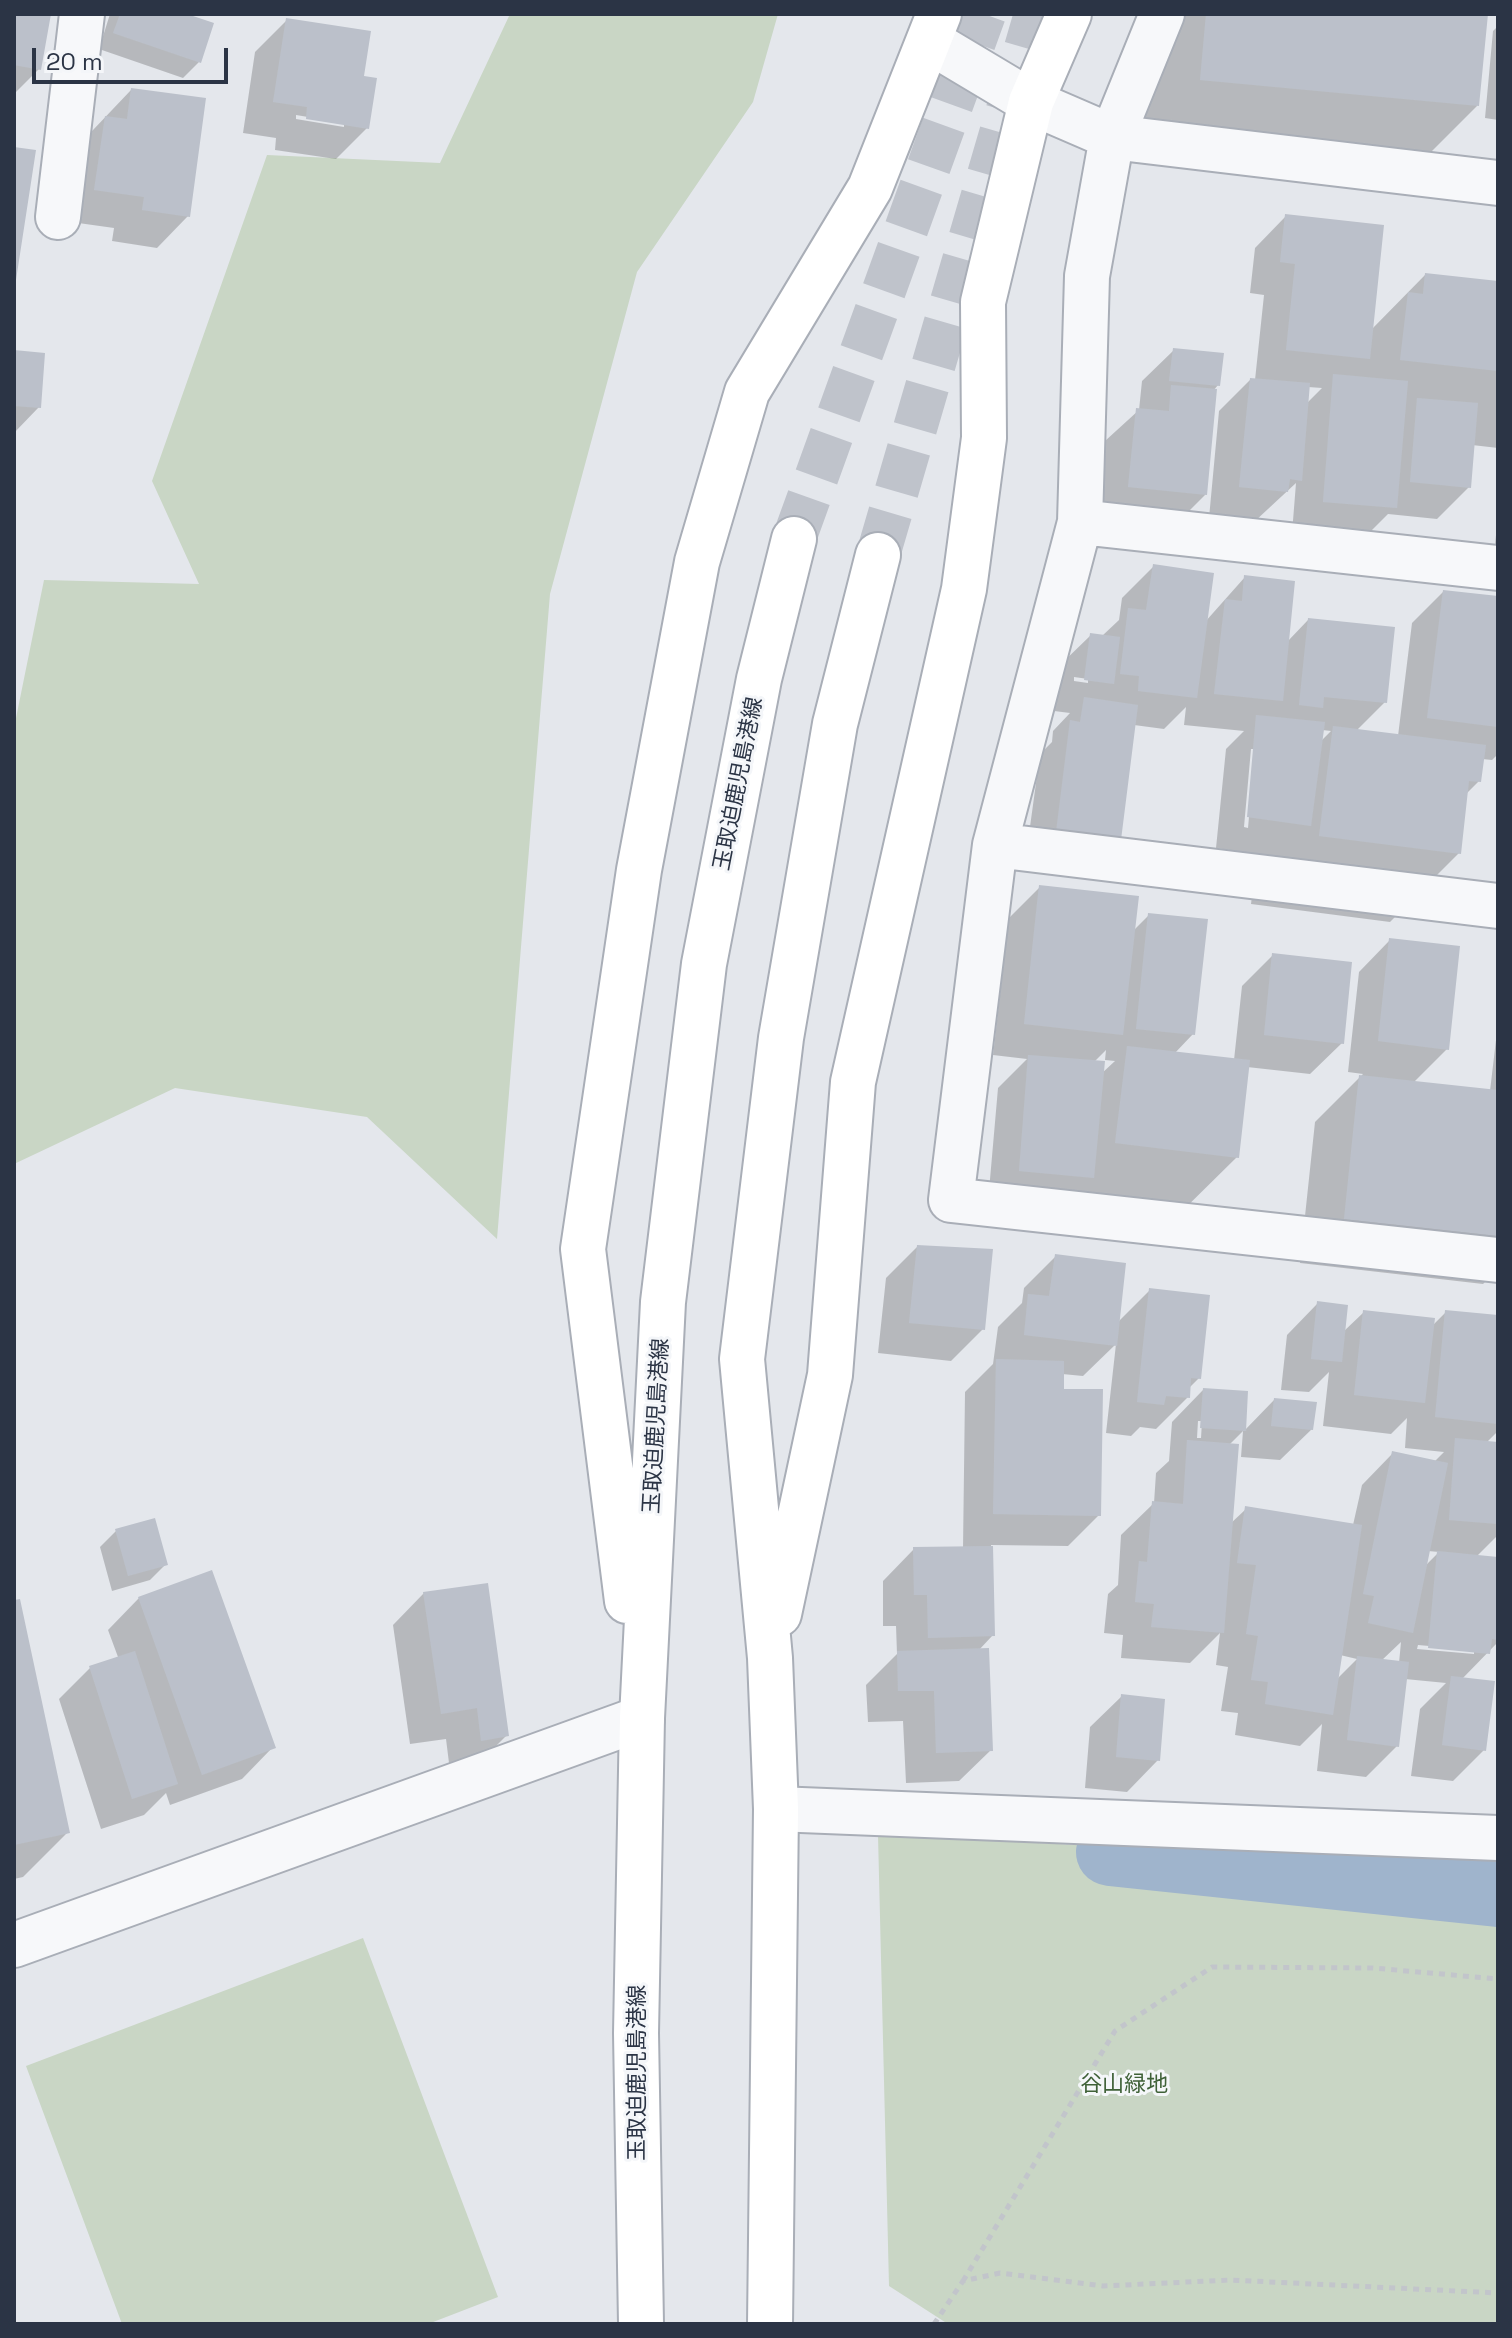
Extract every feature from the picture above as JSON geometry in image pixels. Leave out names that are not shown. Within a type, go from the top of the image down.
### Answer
[{"type":"main road","points":[[770,1658],[830,1375],[853,1082],[964,589],[984,438],[983,302],[1031,102],[1069,14]]},
{"type":"main road","points":[[642,1718],[583,1249],[639,870],[697,562],[747,392],[870,188],[934,28]]},
{"type":"main road","name":"玉取迫鹿児島港線","points":[[641,2324],[636,2033],[642,1718],[663,1302],[704,964],[759,679],[794,539]]},
{"type":"main road","points":[[770,2324],[776,1809],[770,1658],[742,1359],[784,1022],[835,724],[878,555]]},
{"type":"street","points":[[58,217],[82,14]]},
{"type":"street","points":[[1162,14],[1112,137],[1087,276],[1080,522],[995,845],[951,1200],[1498,1260]]},
{"type":"street","points":[[934,28],[1031,102],[1112,137],[1498,183]]},
{"type":"street","points":[[1080,522],[1498,568]]},
{"type":"street","points":[[995,845],[1498,906]]},
{"type":"street","points":[[14,1945],[642,1718]]},
{"type":"street","points":[[776,1809],[1498,1838]]},
{"type":"path","points":[[934,2324],[1115,2031],[1212,1967],[1373,1968],[1498,1979]]},
{"type":"path","points":[[963,2281],[1000,2273],[1103,2286],[1230,2280],[1498,2293]]},
{"type":"green space","points":[[510,14],[778,14],[753,102],[637,272],[550,594],[497,1239],[367,1117],[175,1088],[14,1164],[14,728],[44,580],[199,584],[152,481],[267,155],[440,163]]},
{"type":"green space","name":"谷山緑地","points":[[878,1835],[1498,1866],[1498,2324],[948,2324],[889,2286]]},
{"type":"green space","points":[[363,1938],[498,2297],[428,2324],[122,2324],[26,2066]]},
{"type":"building","points":[[14,14],[51,14],[41,70],[14,65]]},
{"type":"building","points":[[120,14],[187,14],[214,23],[201,63],[113,33]]},
{"type":"building","points":[[1206,14],[1488,14],[1479,106],[1200,80]]},
{"type":"building","points":[[286,18],[371,31],[364,76],[377,78],[369,129],[306,119],[307,107],[273,102]]},
{"type":"building","points":[[131,88],[206,98],[190,217],[142,210],[144,197],[94,190],[105,116],[127,119]]},
{"type":"building","points":[[14,147],[36,150],[16,280],[14,280]]},
{"type":"building","points":[[1285,214],[1384,225],[1370,359],[1286,350],[1295,264],[1280,262]]},
{"type":"building","points":[[1425,273],[1498,281],[1498,371],[1400,360],[1408,292],[1423,294]]},
{"type":"building","points":[[1173,348],[1224,353],[1220,386],[1169,381]]},
{"type":"building","points":[[14,350],[45,353],[41,408],[14,406]]},
{"type":"building","points":[[1333,374],[1408,381],[1397,508],[1323,502]]},
{"type":"building","points":[[1250,378],[1310,383],[1302,481],[1290,479],[1288,492],[1239,487]]},
{"type":"building","points":[[1171,385],[1217,389],[1207,495],[1128,487],[1136,408],[1169,411]]},
{"type":"building","points":[[1417,398],[1478,403],[1471,488],[1410,482]]},
{"type":"building","points":[[1153,564],[1214,573],[1197,698],[1138,691],[1139,676],[1120,674],[1128,608],[1146,610]]},
{"type":"building","points":[[1244,575],[1295,581],[1283,701],[1214,694],[1225,599],[1242,601]]},
{"type":"building","points":[[1443,590],[1498,596],[1498,727],[1427,718]]},
{"type":"building","points":[[1308,618],[1395,627],[1387,703],[1324,697],[1323,708],[1299,705]]},
{"type":"building","points":[[1090,633],[1120,637],[1114,684],[1084,680]]},
{"type":"building","points":[[1084,697],[1138,705],[1121,840],[1056,832],[1070,720],[1080,722]]},
{"type":"building","points":[[1256,715],[1325,722],[1311,826],[1247,817]]},
{"type":"building","points":[[1333,726],[1486,745],[1481,782],[1469,781],[1461,854],[1319,836]]},
{"type":"building","points":[[1039,885],[1139,896],[1123,1035],[1024,1024]]},
{"type":"building","points":[[1148,913],[1208,919],[1195,1035],[1136,1029]]},
{"type":"building","points":[[1389,938],[1460,946],[1449,1050],[1378,1041]]},
{"type":"building","points":[[1272,953],[1352,962],[1344,1044],[1264,1035]]},
{"type":"building","points":[[1127,1046],[1250,1060],[1239,1158],[1115,1143]]},
{"type":"building","points":[[1028,1055],[1105,1061],[1094,1178],[1019,1171]]},
{"type":"building","points":[[1359,1075],[1498,1090],[1498,1236],[1344,1219]]},
{"type":"building","points":[[917,1245],[993,1249],[985,1330],[909,1323]]},
{"type":"building","points":[[1055,1254],[1126,1263],[1117,1346],[1024,1335],[1028,1294],[1049,1296]]},
{"type":"building","points":[[1149,1288],[1210,1295],[1201,1379],[1191,1378],[1190,1398],[1166,1396],[1164,1405],[1137,1402]]},
{"type":"building","points":[[1317,1301],[1348,1305],[1342,1362],[1311,1359]]},
{"type":"building","points":[[1363,1310],[1435,1318],[1425,1403],[1354,1395]]},
{"type":"building","points":[[1445,1310],[1498,1315],[1498,1424],[1435,1417]]},
{"type":"building","points":[[996,1359],[1064,1361],[1064,1389],[1103,1389],[1101,1516],[993,1514]]},
{"type":"building","points":[[1203,1388],[1248,1391],[1246,1431],[1200,1428]]},
{"type":"building","points":[[1274,1398],[1317,1402],[1313,1430],[1271,1426]]},
{"type":"building","points":[[1455,1438],[1498,1442],[1498,1524],[1449,1520]]},
{"type":"building","points":[[1187,1440],[1239,1444],[1224,1633],[1151,1627],[1154,1604],[1135,1602],[1139,1561],[1147,1562],[1152,1501],[1183,1504]]},
{"type":"building","points":[[1392,1451],[1448,1463],[1413,1633],[1368,1623],[1374,1596],[1363,1594]]},
{"type":"building","points":[[1245,1506],[1362,1525],[1333,1715],[1265,1704],[1268,1682],[1251,1680],[1258,1636],[1246,1634],[1256,1565],[1237,1563]]},
{"type":"building","points":[[155,1518],[168,1565],[128,1576],[115,1529]]},
{"type":"building","points":[[993,1546],[995,1636],[928,1638],[927,1595],[914,1595],[913,1547]]},
{"type":"building","points":[[1437,1551],[1498,1557],[1498,1640],[1492,1639],[1490,1654],[1428,1648]]},
{"type":"building","points":[[212,1570],[276,1748],[202,1775],[138,1597]]},
{"type":"building","points":[[488,1583],[509,1736],[481,1741],[477,1708],[441,1714],[423,1592]]},
{"type":"building","points":[[20,1599],[70,1833],[14,1845],[14,1600]]},
{"type":"building","points":[[989,1648],[993,1751],[936,1753],[934,1691],[898,1691],[897,1651]]},
{"type":"building","points":[[135,1651],[178,1784],[132,1799],[89,1666]]},
{"type":"building","points":[[1357,1656],[1409,1662],[1399,1747],[1347,1740]]},
{"type":"building","points":[[1451,1676],[1495,1681],[1486,1751],[1442,1745]]},
{"type":"building","points":[[1121,1694],[1165,1699],[1160,1761],[1116,1757]]},
{"type":"waterway","points":[[1110,1852],[1498,1893]]},
{"type":"tunnel","points":[[794,539],[984,14]]},
{"type":"tunnel","points":[[878,555],[1036,14]]}]
